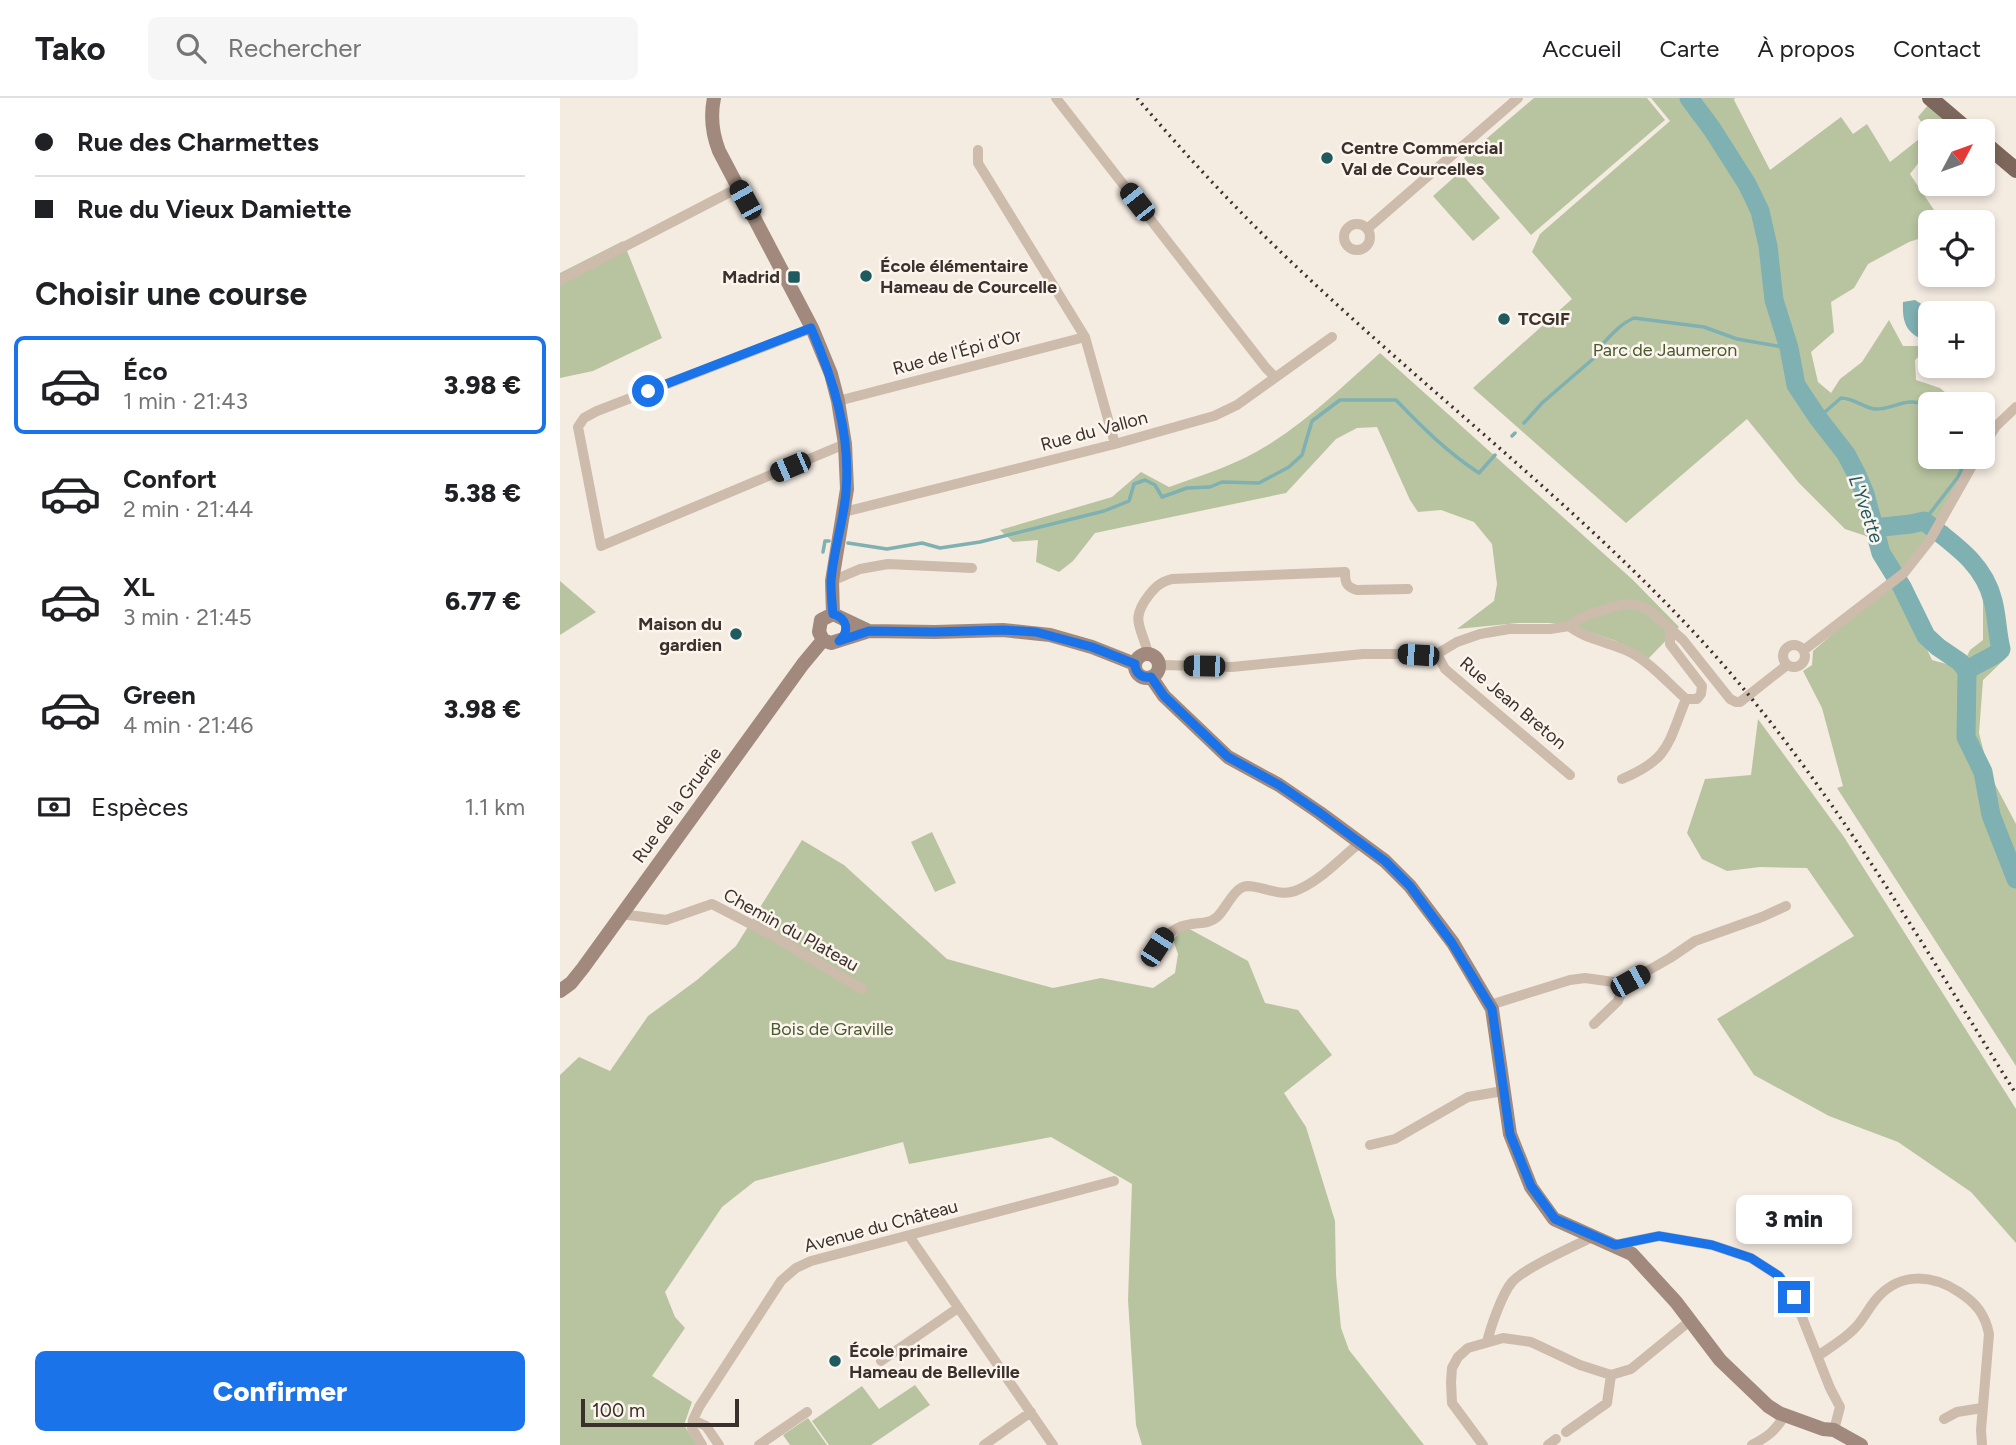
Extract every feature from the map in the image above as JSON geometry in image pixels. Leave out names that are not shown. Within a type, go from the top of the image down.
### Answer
[{"type":"main road","points":[[1930,98],[1955,119]]},
{"type":"main road","points":[[1995,152],[2016,170]]},
{"type":"street","points":[[715,98],[713,135],[811,328],[831,374],[838,401],[845,444],[847,489],[831,581],[838,617],[846,631],[839,641]]},
{"type":"street","points":[[1056,98],[1257,358],[1275,377]]},
{"type":"street","points":[[1367,229],[1518,98]]},
{"type":"street","points":[[978,150],[978,163],[1085,337],[1115,444]]},
{"type":"street","points":[[560,280],[738,188]]},
{"type":"street","points":[[811,328],[584,418],[578,427],[601,546],[845,444]]},
{"type":"street","name":"Rue de l'Épi d'Or","points":[[838,401],[1085,337]]},
{"type":"street","name":"Rue du Vallon","points":[[844,512],[1115,444],[1214,416],[1237,405],[1332,337]]},
{"type":"street","points":[[1995,428],[2016,407]]},
{"type":"street","points":[[1804,650],[1904,573],[1930,540],[1969,469]]},
{"type":"street","points":[[831,581],[860,569],[880,565],[972,568]]},
{"type":"street","points":[[1148,654],[1138,612],[1155,587],[1172,579],[1345,572],[1345,583],[1350,589],[1408,589]]},
{"type":"street","points":[[1135,664],[1139,675],[1154,672],[1163,665],[1232,667],[1363,654],[1437,654],[1457,642],[1480,634],[1510,629],[1569,626],[1590,614],[1624,604],[1649,610],[1683,640],[1730,699],[1736,702],[1740,702],[1787,665]]},
{"type":"street","points":[[869,631],[838,617],[824,617],[819,623],[818,632],[823,640],[831,643],[869,631],[1036,632],[1092,647],[1135,664]]},
{"type":"street","points":[[1569,626],[1577,633],[1631,652],[1686,699],[1697,699],[1702,686],[1670,644],[1670,629]]},
{"type":"street","name":"Rue de la Gruerie","points":[[560,991],[577,975],[823,640]]},
{"type":"street","points":[[1787,665],[1783,656],[1786,648],[1794,645],[1804,650]]},
{"type":"street","points":[[1787,665],[1801,665],[1805,656],[1804,650]]},
{"type":"street","points":[[1135,664],[1141,656],[1148,654],[1154,657],[1154,672],[1164,696],[1228,757],[1279,785],[1361,842],[1410,886],[1452,943],[1492,1009],[1510,1134],[1531,1186],[1555,1219],[1632,1254],[1691,1320],[1720,1360],[1758,1397],[1779,1413],[1823,1429],[1834,1430],[1861,1445]]},
{"type":"street","name":"Rue Jean Breton","points":[[1437,654],[1445,669],[1570,775]]},
{"type":"street","points":[[1622,779],[1646,769],[1664,751],[1686,699]]},
{"type":"street","points":[[1149,961],[1166,934],[1185,925],[1208,923],[1217,917],[1240,889],[1246,886],[1272,891],[1296,891],[1321,876],[1361,842]]},
{"type":"street","name":"Chemin du Plateau","points":[[621,915],[666,920],[712,904],[768,933],[862,989]]},
{"type":"street","points":[[1490,1005],[1585,978],[1621,984],[1671,958],[1695,941],[1786,906]]},
{"type":"street","points":[[1594,1024],[1618,1001],[1625,982]]},
{"type":"street","points":[[1370,1145],[1395,1139],[1468,1097],[1503,1091]]},
{"type":"street","name":"Avenue du Château","points":[[693,1420],[781,1281],[796,1268],[811,1261],[1114,1181]]},
{"type":"street","points":[[909,1236],[1053,1445]]},
{"type":"street","points":[[1487,1342],[1491,1326],[1510,1284],[1533,1268],[1594,1236]]},
{"type":"street","points":[[1615,1245],[1659,1236],[1712,1245],[1751,1258],[1779,1276],[1794,1297],[1840,1407],[1834,1430]]},
{"type":"street","points":[[1818,1356],[1852,1331],[1879,1296],[1896,1283],[1912,1278],[1938,1281],[1953,1288],[1970,1299],[1986,1319],[1989,1334],[1980,1430],[1982,1445]]},
{"type":"street","points":[[881,1361],[958,1308]]},
{"type":"street","points":[[1483,1445],[1452,1403],[1452,1368],[1458,1357],[1468,1348],[1503,1338],[1531,1342],[1580,1365],[1611,1375],[1631,1369],[1691,1320]]},
{"type":"street","points":[[1566,1432],[1607,1404],[1611,1375]]},
{"type":"street","points":[[1944,1419],[1957,1412],[1982,1408]]},
{"type":"street","points":[[760,1445],[807,1412]]},
{"type":"street","points":[[984,1445],[1031,1412]]},
{"type":"street","points":[[1752,1445],[1776,1430],[1785,1415]]},
{"type":"street","points":[[702,1445],[692,1428],[693,1420],[706,1426],[719,1445]]},
{"type":"green space","points":[[1534,98],[1647,98],[1665,120],[1531,235],[1464,158]]},
{"type":"green space","name":"Parc de Jaumeron","points":[[1651,98],[1735,98],[1770,170],[1841,117],[1853,134],[1867,124],[1890,162],[1918,140],[1918,164],[1910,174],[1918,186],[1918,196],[1925,196],[1934,210],[1918,210],[1918,239],[1868,264],[1854,288],[1831,302],[1834,332],[1811,352],[1818,382],[1831,393],[1840,379],[1862,362],[1889,320],[1903,346],[1918,346],[1918,357],[1915,360],[1916,380],[1945,392],[1918,392],[1918,469],[1967,469],[1937,525],[1895,580],[1932,660],[1961,668],[1970,650],[1983,640],[1983,591],[1969,570],[1935,540],[1947,526],[1995,584],[2009,655],[1983,680],[1979,733],[1989,773],[2016,824],[2016,1066],[1837,788],[1843,786],[1822,708],[1803,671],[1812,665],[1813,651],[1894,580],[1866,536],[1845,529],[1799,483],[1747,419],[1626,523],[1473,388],[1572,299],[1532,252],[1540,234],[1670,121]]},
{"type":"green space","points":[[1929,104],[1947,119],[1919,119],[1918,117]]},
{"type":"green space","points":[[1460,172],[1500,218],[1473,241],[1433,196]]},
{"type":"green space","points":[[623,241],[662,338],[593,371],[560,378],[560,273]]},
{"type":"green space","points":[[1380,353],[1633,580],[1679,627],[1648,659],[1616,641],[1561,623],[1518,623],[1457,629],[1494,601],[1497,584],[1492,544],[1474,522],[1441,510],[1418,512],[1377,427],[1357,428],[1336,439],[1286,493],[1095,533],[1073,561],[1059,572],[1036,562],[1038,540],[1013,542],[1000,530],[1112,497],[1141,472],[1169,487],[1245,458],[1298,424]]},
{"type":"green space","points":[[560,581],[596,612],[560,635]]},
{"type":"green space","points":[[1758,719],[1844,837],[2016,1109],[2016,1243],[1971,1192],[1898,1142],[1829,1116],[1754,1075],[1717,1019],[1854,936],[1807,868],[1760,867],[1727,871],[1702,859],[1687,833],[1705,779],[1751,775]]},
{"type":"green space","points":[[932,832],[956,883],[935,892],[911,842]]},
{"type":"green space","name":"Bois de Graville","points":[[802,840],[844,865],[947,959],[1053,988],[1101,978],[1153,988],[1175,973],[1178,954],[1173,940],[1184,926],[1248,961],[1265,1003],[1298,1010],[1332,1055],[1284,1093],[1306,1127],[1335,1221],[1341,1328],[1349,1350],[1424,1445],[1142,1445],[1136,1425],[1128,1300],[1132,1184],[1051,1137],[909,1164],[903,1142],[755,1181],[722,1207],[665,1292],[675,1317],[685,1328],[652,1376],[692,1402],[684,1425],[697,1445],[560,1445],[560,1075],[579,1057],[610,1071],[648,1016],[697,980],[736,946]]},
{"type":"green space","points":[[915,1385],[930,1405],[871,1445],[829,1445],[812,1421],[862,1386],[879,1409]]},
{"type":"green space","points":[[808,1418],[827,1445],[790,1445],[783,1435]]},
{"type":"water","points":[[1903,302],[1918,302],[1918,337],[1905,323]]},
{"type":"waterway","name":"L'Yvette","points":[[1689,98],[1747,184],[1760,211],[1768,246],[1774,300],[1789,348],[1796,385],[1846,454],[1857,475],[1881,553],[1902,587],[1926,636],[1960,662],[1967,671],[1966,737],[1983,772],[1991,815],[2016,879]]},
{"type":"waterway","points":[[1524,423],[1542,403],[1594,358],[1595,352],[1613,333],[1634,318],[1704,327],[1737,339],[1789,348]]},
{"type":"waterway","points":[[1818,418],[1841,398],[1875,409],[1918,403]]},
{"type":"waterway","points":[[848,543],[887,549],[922,543],[940,548],[980,542],[1104,511],[1129,501],[1134,484],[1145,480],[1155,485],[1162,497],[1187,488],[1210,487],[1222,482],[1259,483],[1289,467],[1302,455],[1312,421],[1340,400],[1396,400],[1446,448],[1479,473],[1495,455]]},
{"type":"waterway","points":[[1512,436],[1515,433]]},
{"type":"waterway","points":[[1924,521],[1962,469]]},
{"type":"waterway","points":[[1873,528],[1924,521],[1975,565],[1989,588],[2001,649],[1967,671]]},
{"type":"waterway","points":[[823,552],[825,541],[829,541]]},
{"type":"railway","points":[[1137,98],[1217,188],[1281,252],[1596,535],[1689,627],[1737,680],[1781,736],[1864,852],[2016,1094]]},
{"type":"place","name":"Centre Commercial Val de Courcelles","points":[[1327,158]]},
{"type":"place","name":"École élémentaire Hameau de Courcelle","points":[[866,276]]},
{"type":"place","name":"Madrid","points":[[794,277]]},
{"type":"place","name":"TCGIF","points":[[1504,319]]},
{"type":"place","name":"Maison du gardien","points":[[736,634]]},
{"type":"place","name":"École primaire Hameau de Belleville","points":[[835,1361]]},
{"type":"route","points":[[648,391],[811,328],[831,374],[845,444],[847,489],[831,581],[833,614],[840,616],[846,626],[845,635],[839,641],[869,631],[1036,632],[1131,661],[1139,675],[1151,677],[1164,696],[1228,757],[1279,785],[1361,842],[1410,886],[1452,943],[1492,1009],[1510,1134],[1531,1186],[1542,1205],[1555,1219],[1615,1245],[1659,1236],[1712,1245],[1751,1258],[1779,1276],[1794,1297]]}]
